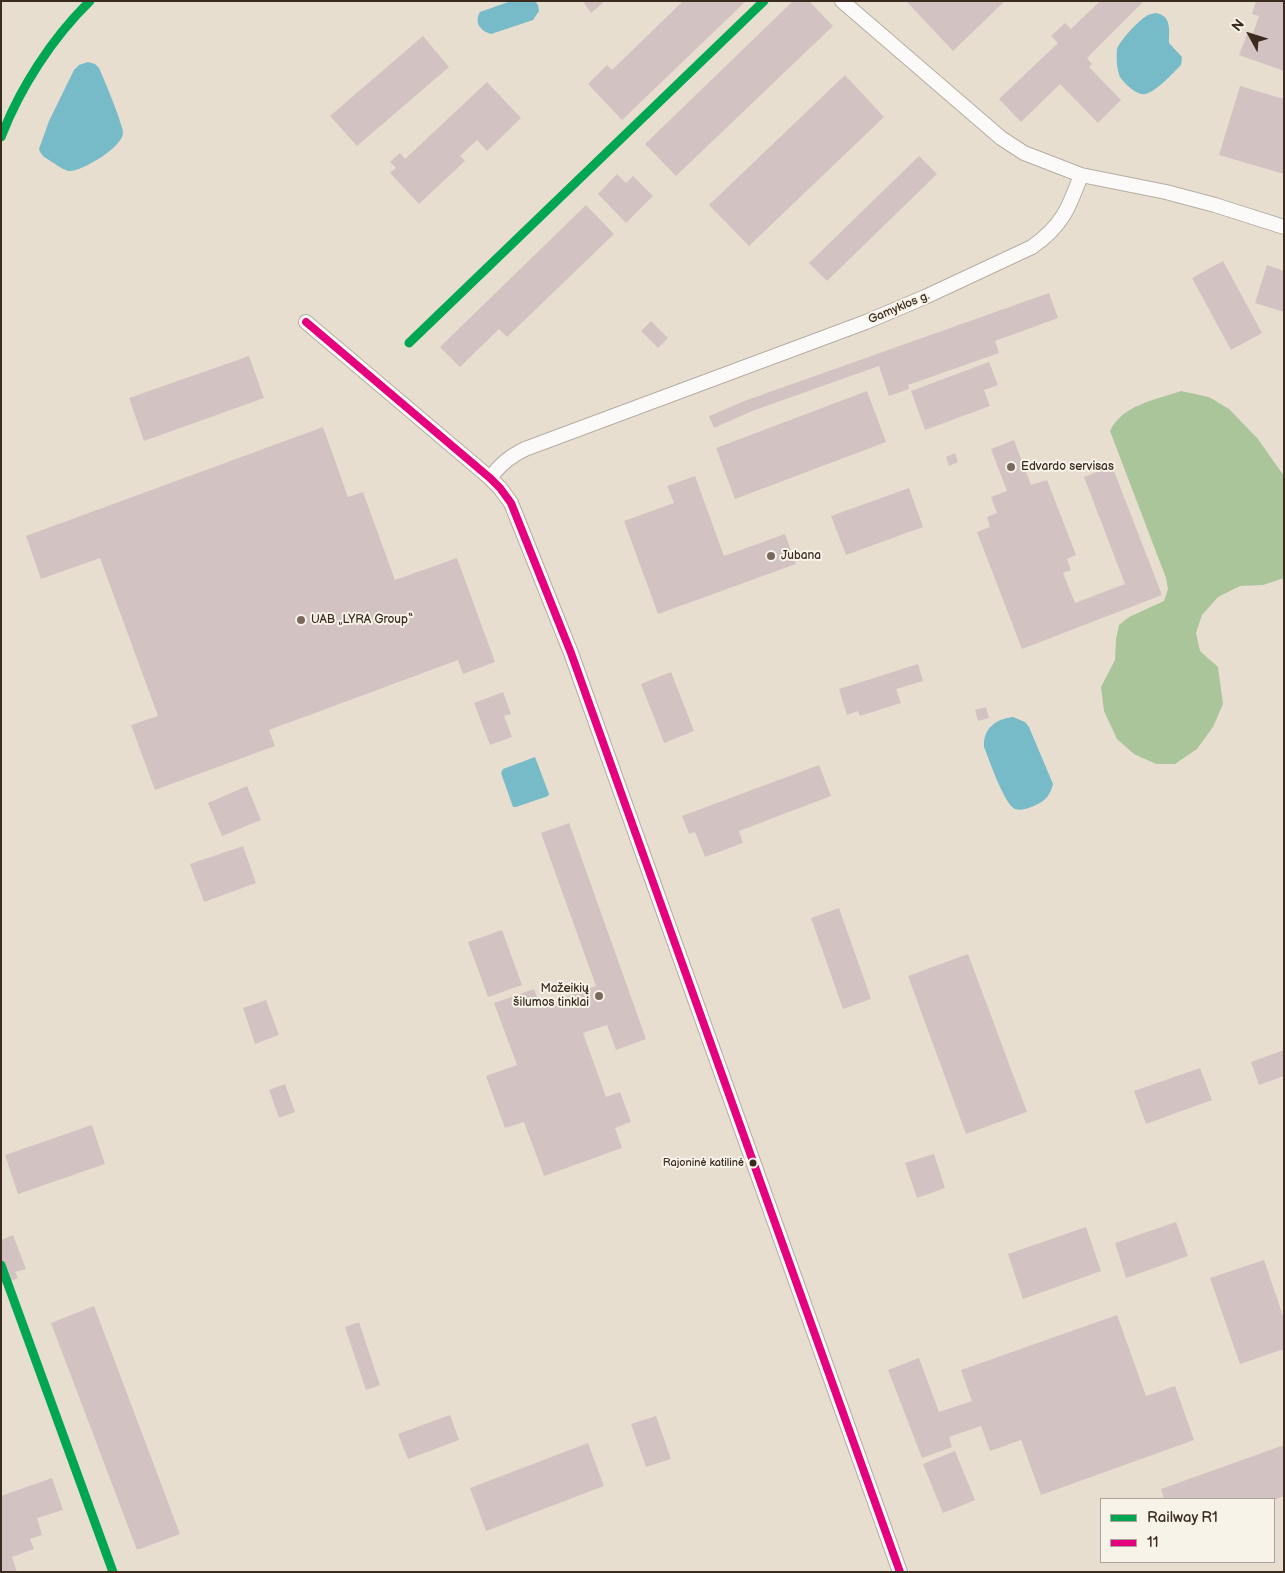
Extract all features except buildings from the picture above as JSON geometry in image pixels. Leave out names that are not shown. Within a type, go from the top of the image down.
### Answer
[{"type":"street","points":[[842,1],[1001,138],[1024,153],[1081,174],[1166,192],[1284,227]]},
{"type":"street","name":"Gamyklos g.","points":[[490,478],[501,464],[513,455],[526,449],[866,322],[925,297],[1032,247],[1046,237],[1065,214],[1081,174]]},
{"type":"street","points":[[306,322],[490,478],[511,503],[571,654],[900,1572]]},
{"type":"green space","points":[[1181,391],[1209,397],[1229,409],[1258,439],[1284,476],[1284,578],[1263,585],[1240,586],[1218,597],[1202,615],[1196,633],[1200,651],[1218,667],[1223,704],[1213,727],[1197,749],[1175,764],[1156,764],[1134,754],[1117,739],[1104,711],[1101,687],[1115,660],[1119,625],[1129,617],[1164,601],[1168,589],[1166,578],[1110,431],[1115,422],[1131,409]]},
{"type":"water","points":[[511,1],[535,1],[539,11],[533,20],[491,34],[479,26],[478,16],[480,12]]},
{"type":"water","points":[[1155,13],[1160,14],[1167,20],[1169,43],[1182,57],[1181,65],[1154,90],[1142,94],[1131,88],[1120,77],[1117,64],[1117,50],[1125,36],[1144,17]]},
{"type":"water","points":[[88,62],[95,64],[99,68],[117,112],[123,133],[116,145],[100,158],[69,171],[62,169],[46,158],[39,149],[49,121],[74,70],[79,65]]},
{"type":"water","points":[[1013,717],[1025,722],[1029,727],[1053,784],[1049,795],[1044,800],[1034,806],[1023,809],[1015,809],[1006,799],[984,747],[984,740],[988,730],[996,722]]},
{"type":"water","points":[[535,757],[549,794],[548,796],[513,807],[501,773],[503,769]]},
{"type":"rail line","name":"R1","points":[[1,137],[27,82],[38,64],[76,15],[90,1]]},
{"type":"rail line","name":"R1","points":[[409,343],[764,1]]},
{"type":"rail line","name":"R1","points":[[1,1265],[113,1572]]},
{"type":"transit line","name":"11","points":[[306,322],[490,478],[511,503],[571,653],[900,1572]]},
{"type":"place","name":"Edvardo servisas","points":[[1011,467]]},
{"type":"place","name":"Jubana","points":[[771,556]]},
{"type":"place","name":"UAB „LYRA Group“","points":[[301,620]]},
{"type":"place","name":"Mažeikių šilumos tinklai","points":[[599,996]]},
{"type":"place","name":"Rajoninė katilinė","points":[[753,1163]]}]
